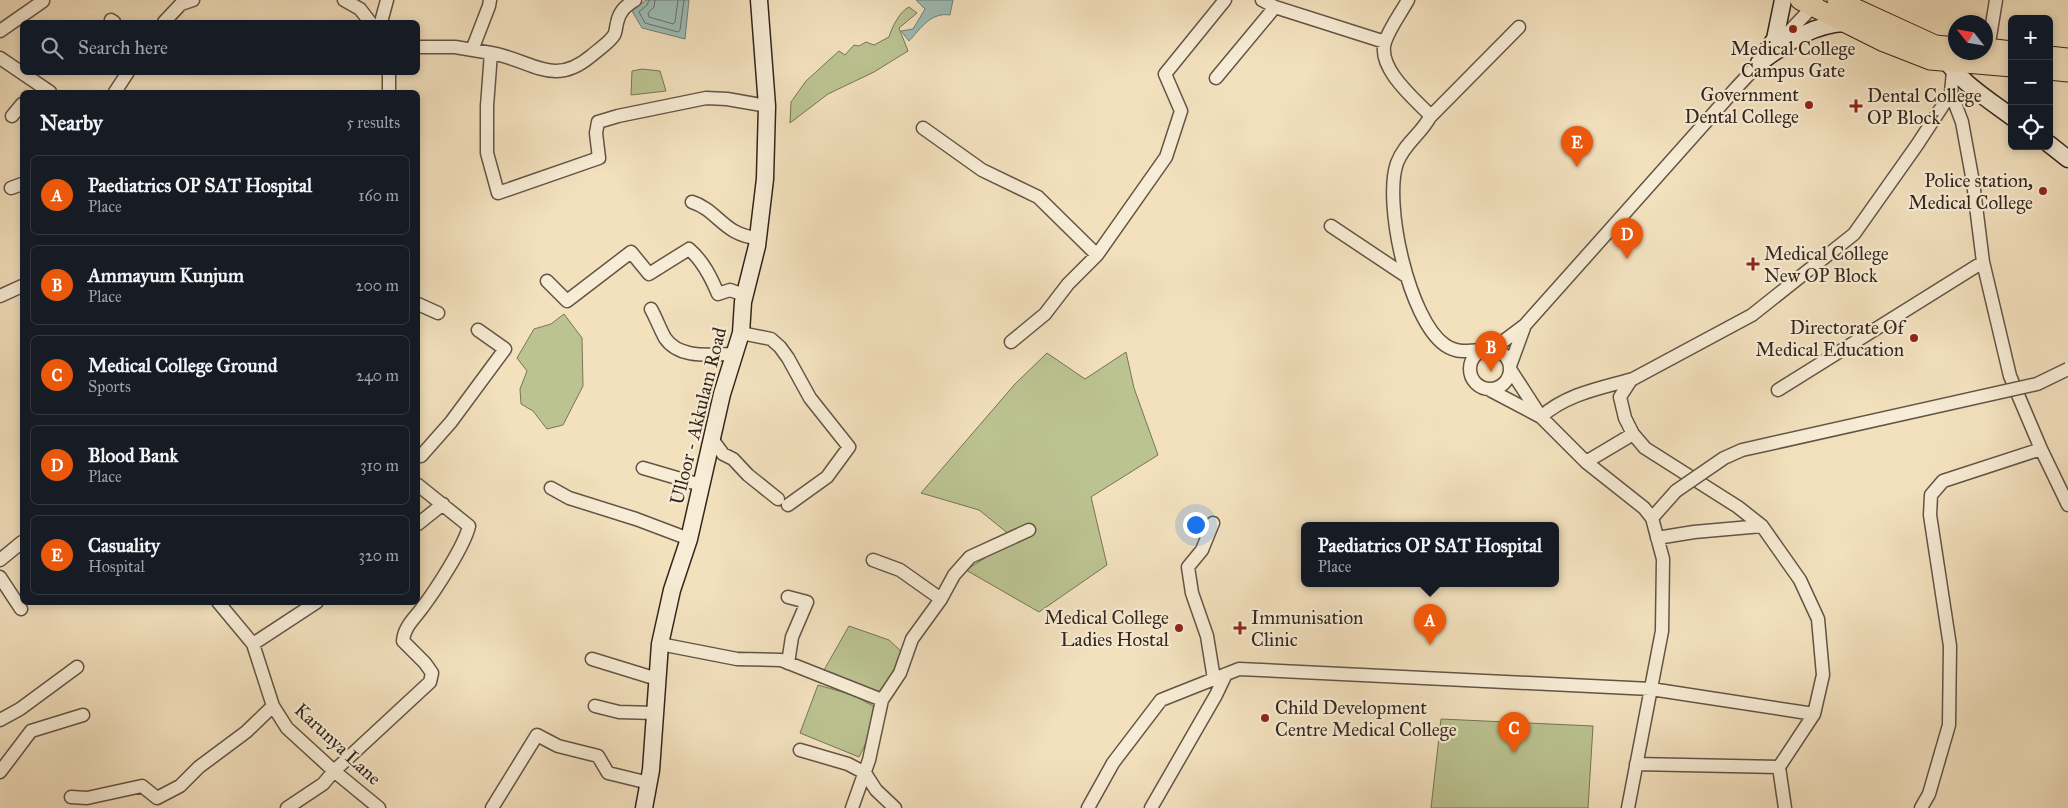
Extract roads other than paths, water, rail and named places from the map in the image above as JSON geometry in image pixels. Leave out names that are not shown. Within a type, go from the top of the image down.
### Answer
[{"type":"main road","name":"Ulloor - Akkulam Road","points":[[644,808],[649,783],[660,644],[672,590],[689,539],[722,394],[741,333],[744,295],[758,238],[765,179],[767,106],[759,0]]},
{"type":"main road","points":[[1759,63],[1775,39],[1783,0]]},
{"type":"main road","points":[[1837,0],[1935,45],[1948,56]]},
{"type":"main road","points":[[1811,2],[1846,23],[1911,53],[1930,60],[1948,60]]},
{"type":"main road","points":[[1759,63],[1792,40],[1812,29],[1846,23]]},
{"type":"main road","points":[[1993,53],[2008,51]]},
{"type":"main road","points":[[2053,56],[2068,58]]},
{"type":"main road","points":[[1993,57],[2008,65]]},
{"type":"main road","points":[[1952,60],[1980,94],[2008,114]]},
{"type":"main road","points":[[2053,70],[2068,72]]},
{"type":"main road","points":[[2053,147],[2068,160]]},
{"type":"street","points":[[0,31],[42,0]]},
{"type":"street","points":[[166,20],[181,4],[193,0]]},
{"type":"street","points":[[344,0],[360,9],[368,20]]},
{"type":"street","points":[[382,20],[387,0]]},
{"type":"street","points":[[472,50],[490,0]]},
{"type":"street","points":[[420,47],[454,47],[504,55],[519,62],[557,72],[567,71],[584,62],[614,34],[618,15],[625,6],[635,0]]},
{"type":"street","points":[[1011,342],[1044,314],[1068,284],[1097,256],[1166,157],[1180,111],[1164,74],[1225,0]]},
{"type":"street","points":[[1262,0],[1275,7],[1385,42]]},
{"type":"street","points":[[1408,0],[1385,42],[1385,56],[1395,77],[1430,117]]},
{"type":"street","points":[[1993,18],[1996,0]]},
{"type":"street","points":[[1541,417],[1480,386],[1472,378],[1470,366],[1474,355],[1489,349],[1525,325],[1759,63],[1811,2]]},
{"type":"street","points":[[1216,78],[1275,7]]},
{"type":"street","points":[[1519,27],[1430,117],[1402,154],[1397,164],[1392,191],[1394,218],[1406,276],[1425,322],[1444,344],[1460,352],[1489,349],[1501,352],[1507,358],[1510,368],[1541,417],[1586,462],[1644,508],[1652,518],[1663,559],[1662,631],[1628,808]]},
{"type":"street","points":[[491,53],[487,106],[488,153],[498,193],[599,158],[596,133],[598,122],[618,116],[706,98],[727,99],[767,106]]},
{"type":"street","points":[[0,58],[20,74]]},
{"type":"street","points":[[1952,60],[1951,93],[1964,131],[1973,182],[1983,262],[2010,376],[2041,449],[2068,505]]},
{"type":"street","points":[[21,75],[40,90]]},
{"type":"street","points":[[116,90],[126,75]]},
{"type":"street","points":[[389,75],[389,90]]},
{"type":"street","points":[[1541,417],[1554,406],[1586,392],[1634,379],[1752,315],[1854,234],[1951,93]]},
{"type":"street","points":[[12,116],[20,106]]},
{"type":"street","points":[[923,128],[982,170],[1038,197],[1097,256]]},
{"type":"street","points":[[692,202],[702,205],[718,220],[742,236],[758,238]]},
{"type":"street","points":[[1331,226],[1406,276]]},
{"type":"street","points":[[546,281],[567,301],[631,252],[649,274],[689,249],[696,255],[710,276],[718,294],[730,290],[744,295]]},
{"type":"street","points":[[1778,390],[1983,262]]},
{"type":"street","points":[[0,296],[20,287]]},
{"type":"street","points":[[420,305],[438,313]]},
{"type":"street","points":[[651,309],[666,339],[678,350],[684,353],[697,354],[735,354]]},
{"type":"street","points":[[1488,389],[1497,388],[1504,383],[1509,375],[1525,325]]},
{"type":"street","points":[[420,456],[451,422],[505,349],[478,330]]},
{"type":"street","points":[[712,439],[723,454],[733,459],[748,475],[783,502],[827,478],[849,447],[810,398],[780,347],[771,338],[741,333]]},
{"type":"street","points":[[1652,518],[1676,491],[1724,458],[1742,450],[2037,384],[2068,369]]},
{"type":"street","points":[[1634,379],[1620,396],[1625,418],[1633,434],[1645,448],[1738,507],[1762,526],[1800,580],[1818,619],[1822,675],[1814,714],[1779,767],[1785,808]]},
{"type":"street","points":[[1586,462],[1633,434]]},
{"type":"street","points":[[1921,808],[1929,794],[1949,725],[1950,646],[1930,516],[1932,495],[1943,481],[2041,449]]},
{"type":"street","points":[[642,468],[701,485]]},
{"type":"street","points":[[287,808],[323,784],[334,771],[430,682],[432,673],[425,662],[403,642],[404,632],[427,601],[468,532],[469,526],[420,487]]},
{"type":"street","points":[[552,488],[569,498],[636,519],[689,539]]},
{"type":"street","points":[[420,522],[443,504]]},
{"type":"street","points":[[1151,808],[1216,695],[1220,676],[1192,593],[1188,567],[1202,550],[1213,523]]},
{"type":"street","points":[[1657,538],[1694,532],[1762,526]]},
{"type":"street","points":[[852,808],[864,772],[882,700],[900,672],[912,640],[941,599],[954,575],[970,557],[1029,530]]},
{"type":"street","points":[[0,560],[20,544]]},
{"type":"street","points":[[873,560],[900,570],[941,599]]},
{"type":"street","points":[[0,577],[21,609]]},
{"type":"street","points":[[788,597],[807,602],[792,636],[788,663]]},
{"type":"street","name":"Karunya Lane","points":[[220,605],[253,644],[273,706],[287,728],[334,771],[379,808]]},
{"type":"street","points":[[253,644],[312,605]]},
{"type":"street","points":[[660,644],[737,659],[781,660],[882,700]]},
{"type":"street","points":[[592,659],[657,679]]},
{"type":"street","points":[[0,720],[20,709],[77,666]]},
{"type":"street","points":[[1088,808],[1113,763],[1161,700],[1238,669],[1651,689],[1814,714]]},
{"type":"street","points":[[71,798],[87,798],[142,786],[157,798],[165,795],[180,786],[199,768],[246,732],[273,706]]},
{"type":"street","points":[[595,706],[619,712],[655,713]]},
{"type":"street","points":[[0,772],[31,731],[83,715]]},
{"type":"street","points":[[492,808],[537,735],[558,746],[598,756],[608,773],[649,783]]},
{"type":"street","points":[[800,750],[848,764],[864,772],[876,790],[895,808]]},
{"type":"street","points":[[1636,764],[1779,767]]},
{"type":"water","points":[[646,0],[689,0],[685,39],[642,28],[632,11]]},
{"type":"water","points":[[916,0],[953,0],[950,15],[932,18],[909,41],[901,31],[913,29],[925,9]]},
{"type":"place","name":"Medical College Campus Gate","points":[[1793,29]]},
{"type":"place","name":"Government Dental College","points":[[1809,105]]},
{"type":"place","name":"Dental College OP Block","points":[[1856,106]]},
{"type":"place","name":"Casuality","points":[[1577,167]]},
{"type":"place","name":"Police station, Medical College","points":[[2043,191]]},
{"type":"place","name":"Blood Bank","points":[[1627,259]]},
{"type":"place","name":"Medical College New OP Block","points":[[1753,264]]},
{"type":"place","name":"Directorate Of Medical Education","points":[[1914,338]]},
{"type":"place","name":"Ammayum Kunjum","points":[[1491,372]]},
{"type":"place","name":"Medical College Ladies Hostal","points":[[1179,628]]},
{"type":"place","name":"Immunisation Clinic","points":[[1240,628]]},
{"type":"place","name":"Paediatrics OP SAT Hospital","points":[[1430,645]]},
{"type":"place","name":"Child Development Centre Medical College","points":[[1265,718]]},
{"type":"place","name":"Medical College Ground","points":[[1514,753]]}]
